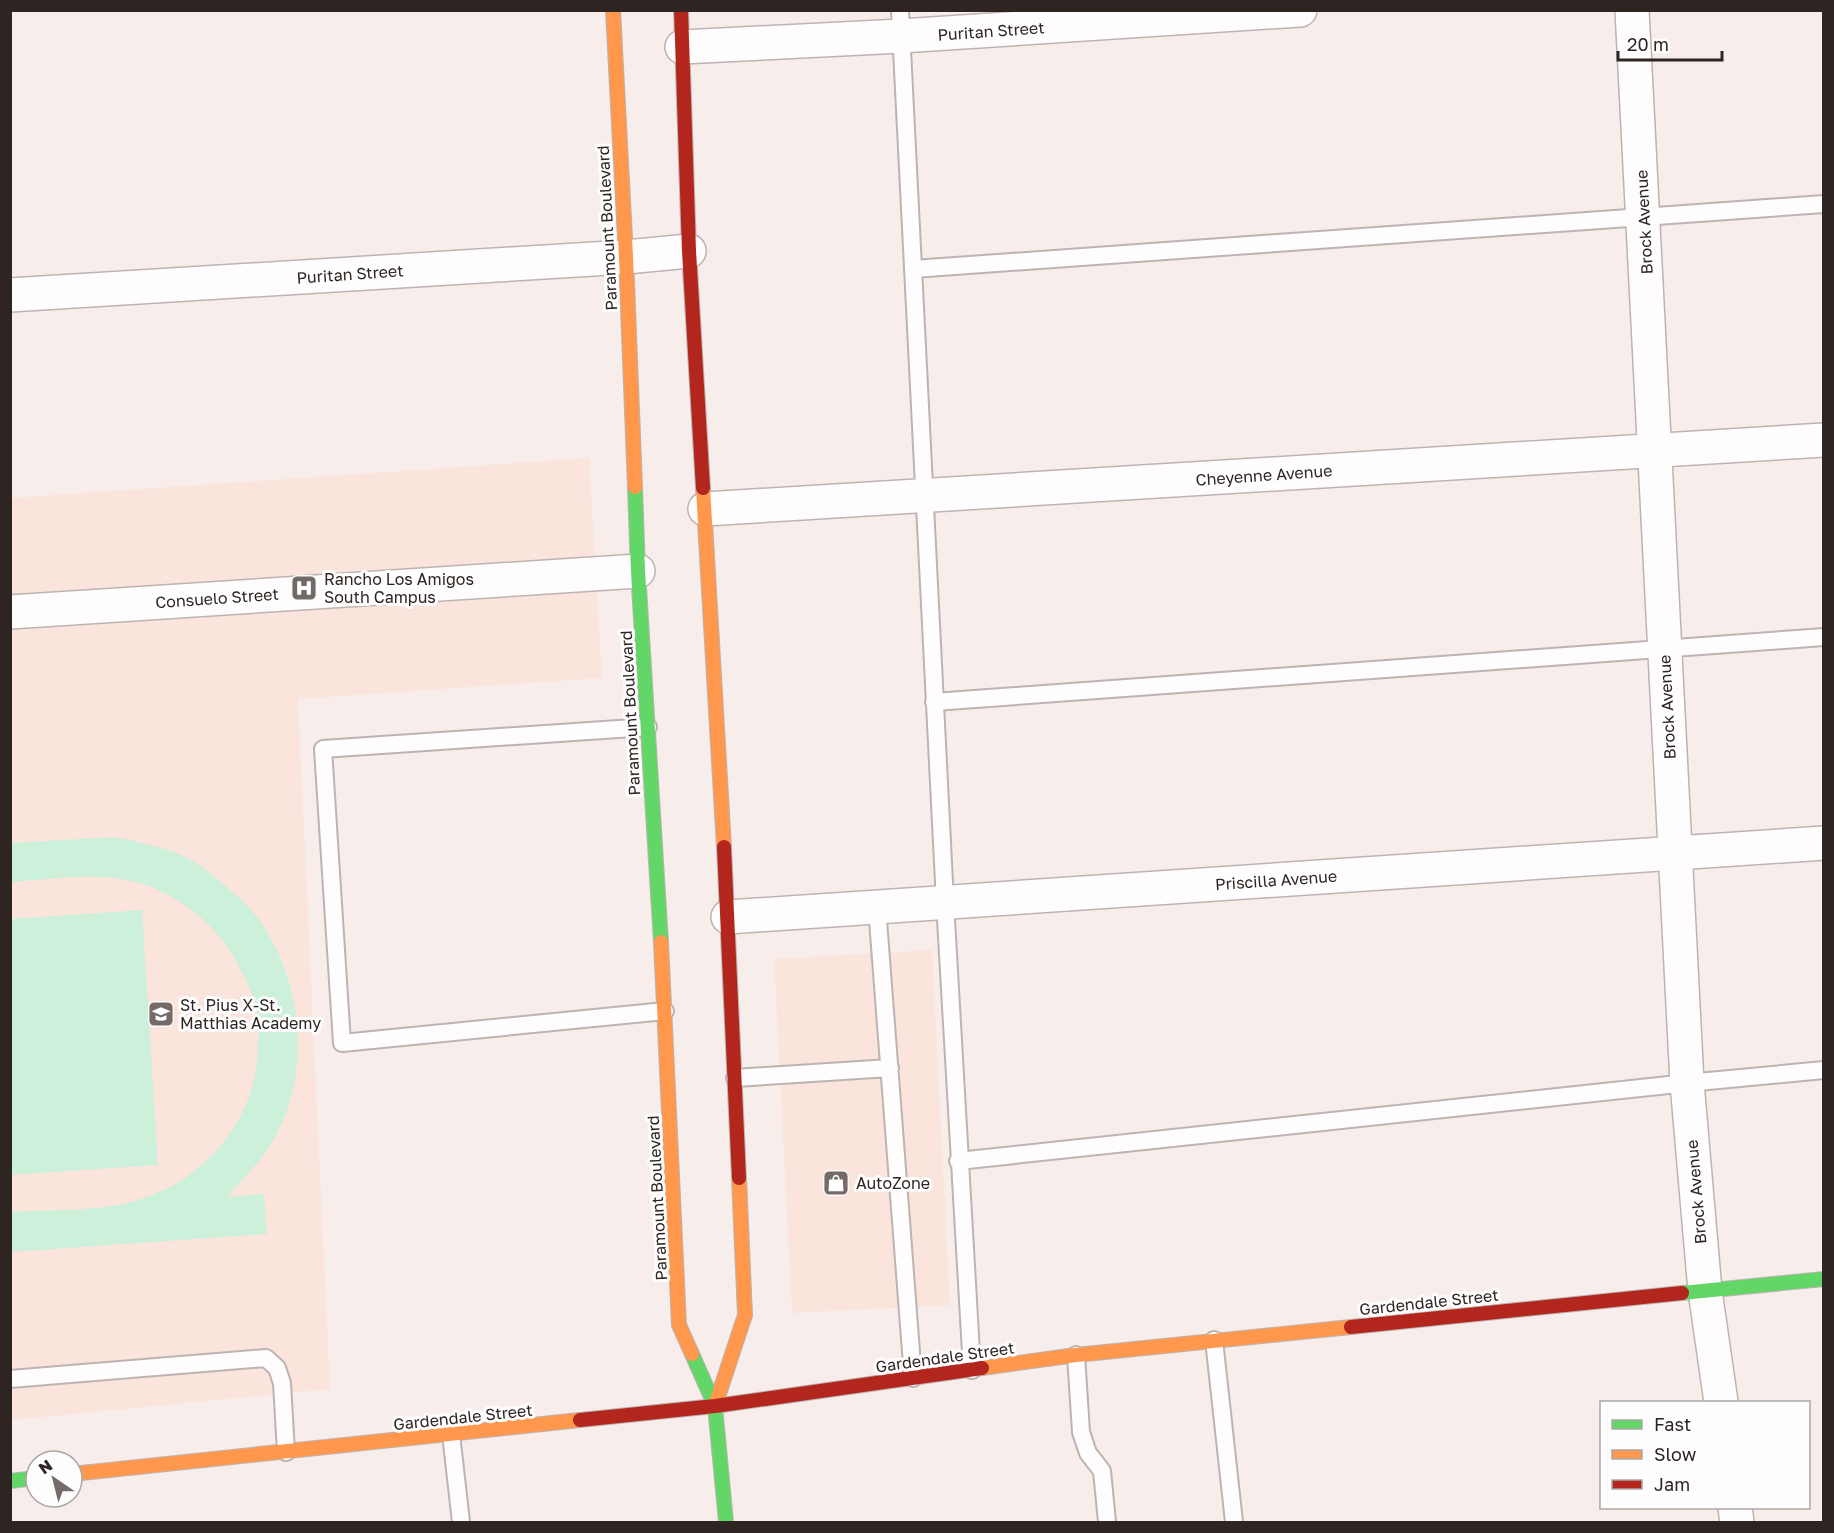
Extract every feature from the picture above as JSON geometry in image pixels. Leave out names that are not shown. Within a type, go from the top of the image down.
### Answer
[{"type":"main road","name":"Paramount Boulevard","points":[[613,10],[626,257],[638,571],[665,1011],[679,1325],[714,1406],[726,1522]]},
{"type":"main road","name":"Paramount Boulevard","points":[[681,10],[689,251],[728,917],[745,1315],[714,1406]]},
{"type":"main road","name":"Gardendale Street","points":[[84,1473],[714,1406],[1076,1355],[1824,1279]]},
{"type":"street","name":"Puritan Street","points":[[682,47],[901,23],[1300,10]]},
{"type":"street","name":"Brock Avenue","points":[[1632,10],[1686,1083],[1705,1291],[1721,1401]]},
{"type":"street","name":"Puritan Street","points":[[10,295],[626,257],[689,251]]},
{"type":"street","name":"Cheyenne Avenue","points":[[705,509],[1824,440]]},
{"type":"street","name":"Consuelo Street","points":[[10,612],[638,571]]},
{"type":"street","name":"Priscilla Avenue","points":[[728,917],[1824,843]]},
{"type":"lane","points":[[901,23],[958,1161],[972,1370]]},
{"type":"lane","points":[[913,269],[1824,204]]},
{"type":"lane","points":[[934,702],[1824,637]]},
{"type":"lane","points":[[648,727],[323,749],[342,1043],[665,1011]]},
{"type":"lane","points":[[877,907],[913,1378]]},
{"type":"lane","points":[[735,1078],[890,1068]]},
{"type":"lane","points":[[958,1161],[1824,1070]]},
{"type":"lane","points":[[1214,1340],[1234,1522]]},
{"type":"lane","points":[[1076,1355],[1081,1432],[1088,1453],[1102,1471],[1107,1522]]},
{"type":"lane","points":[[10,1379],[266,1358],[277,1368],[282,1383],[286,1452]]},
{"type":"lane","points":[[451,1434],[460,1522]]},
{"type":"shaded area","name":"St. Pius X-St. Matthias Academy","points":[[589,458],[602,678],[298,699],[330,1389],[11,1420],[11,498]]},
{"type":"shaded area","points":[[932,950],[950,1305],[792,1313],[774,959]]},
{"type":"green space","points":[[114,837],[167,850],[187,858],[206,870],[239,897],[260,921],[285,969],[297,1022],[298,1050],[289,1104],[268,1148],[227,1197],[264,1194],[267,1234],[11,1252],[11,1212],[88,1209],[118,1205],[166,1189],[186,1177],[216,1151],[232,1131],[244,1110],[255,1074],[258,1017],[245,978],[219,936],[184,904],[154,888],[120,879],[83,877],[11,882],[11,843]]},
{"type":"green space","points":[[142,910],[158,1165],[11,1175],[11,919]]},
{"type":"traffic: fast","points":[[635,487],[661,942]]},
{"type":"traffic: fast","points":[[1682,1293],[1824,1279]]},
{"type":"traffic: fast","points":[[692,1354],[715,1406],[726,1522]]},
{"type":"traffic: fast","points":[[10,1481],[24,1479]]},
{"type":"traffic: slow","points":[[613,10],[635,487]]},
{"type":"traffic: slow","points":[[703,488],[724,847]]},
{"type":"traffic: slow","points":[[661,942],[679,1325],[692,1354]]},
{"type":"traffic: slow","points":[[715,1406],[745,1315],[739,1178]]},
{"type":"traffic: slow","points":[[982,1368],[1076,1355],[1351,1327]]},
{"type":"traffic: slow","points":[[84,1473],[580,1420]]},
{"type":"traffic: jam","points":[[681,10],[689,251],[703,488]]},
{"type":"traffic: jam","points":[[724,847],[739,1178]]},
{"type":"traffic: jam","points":[[1351,1327],[1682,1293]]},
{"type":"traffic: jam","points":[[580,1420],[715,1406],[982,1368]]},
{"type":"place","name":"Rancho Los Amigos South Campus","points":[[304,588]]},
{"type":"place","name":"St. Pius X-St. Matthias Academy","points":[[161,1014]]},
{"type":"place","name":"AutoZone","points":[[836,1183]]}]
